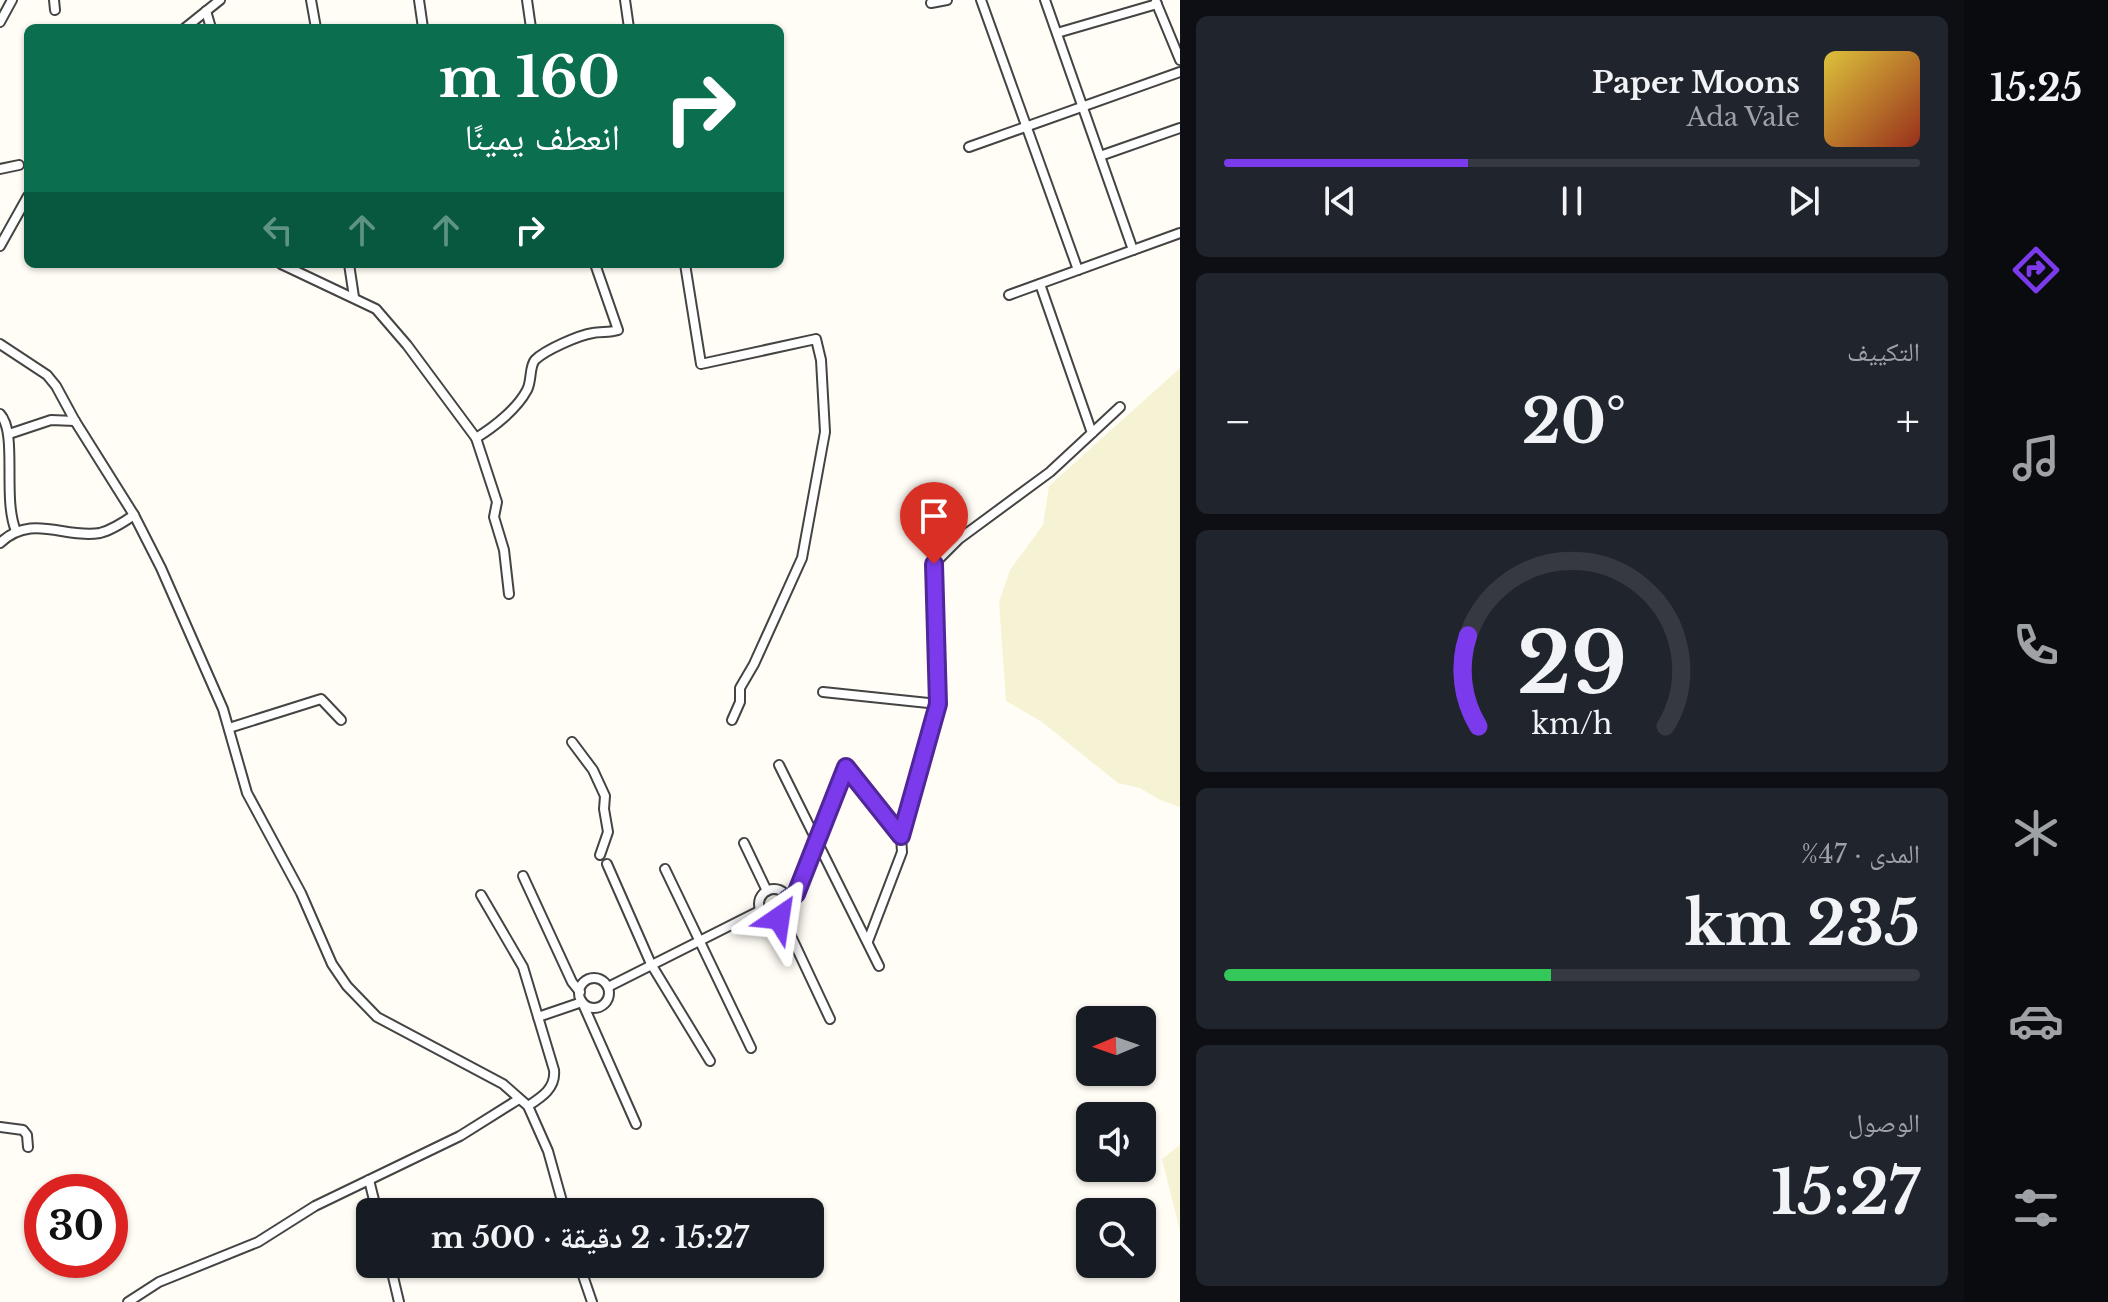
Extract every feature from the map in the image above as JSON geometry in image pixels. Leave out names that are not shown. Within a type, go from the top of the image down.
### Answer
[{"type":"street","points":[[0,22],[12,0]]},
{"type":"street","points":[[190,24],[219,0]]},
{"type":"street","points":[[311,0],[315,24]]},
{"type":"street","points":[[419,0],[422,24]]},
{"type":"street","points":[[527,0],[530,24]]},
{"type":"street","points":[[625,0],[628,24]]},
{"type":"street","points":[[931,3],[947,0]]},
{"type":"street","points":[[981,0],[1078,270]]},
{"type":"street","points":[[1045,0],[1133,250]]},
{"type":"street","points":[[1057,33],[1156,2],[1180,60]]},
{"type":"street","points":[[206,11],[210,24]]},
{"type":"street","points":[[969,147],[1180,72]]},
{"type":"street","points":[[1100,156],[1180,128]]},
{"type":"street","points":[[0,169],[19,165]]},
{"type":"street","points":[[0,246],[24,203]]},
{"type":"street","points":[[1009,295],[1180,233]]},
{"type":"street","points":[[289,268],[376,309],[407,345],[476,438],[497,502],[494,517],[504,550],[509,594]]},
{"type":"street","points":[[350,268],[354,297]]},
{"type":"street","points":[[476,438],[492,428],[526,393],[537,358],[563,343],[593,332],[618,330],[596,268]]},
{"type":"street","points":[[686,268],[701,364],[816,339],[821,360],[825,432],[802,558],[740,688],[740,702],[732,720]]},
{"type":"street","points":[[1040,284],[1092,433]]},
{"type":"street","points":[[0,344],[47,375],[56,386],[134,515],[161,568],[223,709],[247,793],[301,893],[332,964],[347,986],[377,1017],[503,1084],[528,1106],[548,1151],[561,1198]]},
{"type":"street","points":[[868,941],[902,852],[901,836],[938,704],[934,564],[959,539],[1050,472],[1120,407]]},
{"type":"street","points":[[0,414],[8,425],[9,507],[16,531]]},
{"type":"street","points":[[9,434],[51,420],[75,421]]},
{"type":"street","points":[[0,543],[16,531],[50,528],[100,533],[134,515]]},
{"type":"street","points":[[823,692],[938,704]]},
{"type":"street","points":[[229,728],[321,699],[341,720]]},
{"type":"street","points":[[572,742],[593,770],[605,796],[608,835],[600,855]]},
{"type":"street","points":[[779,765],[879,966]]},
{"type":"street","points":[[788,899],[796,894],[846,767],[901,836]]},
{"type":"street","points":[[744,843],[767,891]]},
{"type":"street","points":[[607,864],[651,964],[710,1061]]},
{"type":"street","points":[[665,869],[751,1048]]},
{"type":"street","points":[[523,876],[581,997],[636,1124]]},
{"type":"street","points":[[767,891],[782,892],[788,899],[789,908],[782,917],[770,919],[761,910],[761,899],[767,891]]},
{"type":"street","points":[[481,895],[523,967],[555,1077],[544,1095],[528,1106]]},
{"type":"street","points":[[608,987],[761,910]]},
{"type":"street","points":[[782,917],[830,1019]]},
{"type":"street","points":[[592,978],[602,980],[608,987],[609,997],[599,1007],[590,1007],[581,997],[583,983],[592,978]]},
{"type":"street","points":[[538,1017],[581,997]]},
{"type":"street","points":[[128,1302],[159,1282],[258,1242],[315,1206],[460,1136],[519,1099]]},
{"type":"street","points":[[0,1127],[23,1130],[27,1135],[28,1147]]},
{"type":"street","points":[[369,1180],[374,1198]]},
{"type":"street","points":[[393,1278],[399,1302]]},
{"type":"street","points":[[584,1278],[592,1302]]},
{"type":"shaded area","points":[[1180,368],[1180,807],[1140,788],[1118,783],[1042,722],[1006,701],[999,602],[1010,570],[1043,525],[1049,486]]},
{"type":"shaded area","points":[[1180,1145],[1180,1231],[1162,1159]]},
{"type":"route","points":[[779,918],[787,913],[788,899],[796,894],[846,767],[901,836],[938,704],[934,564]]}]
